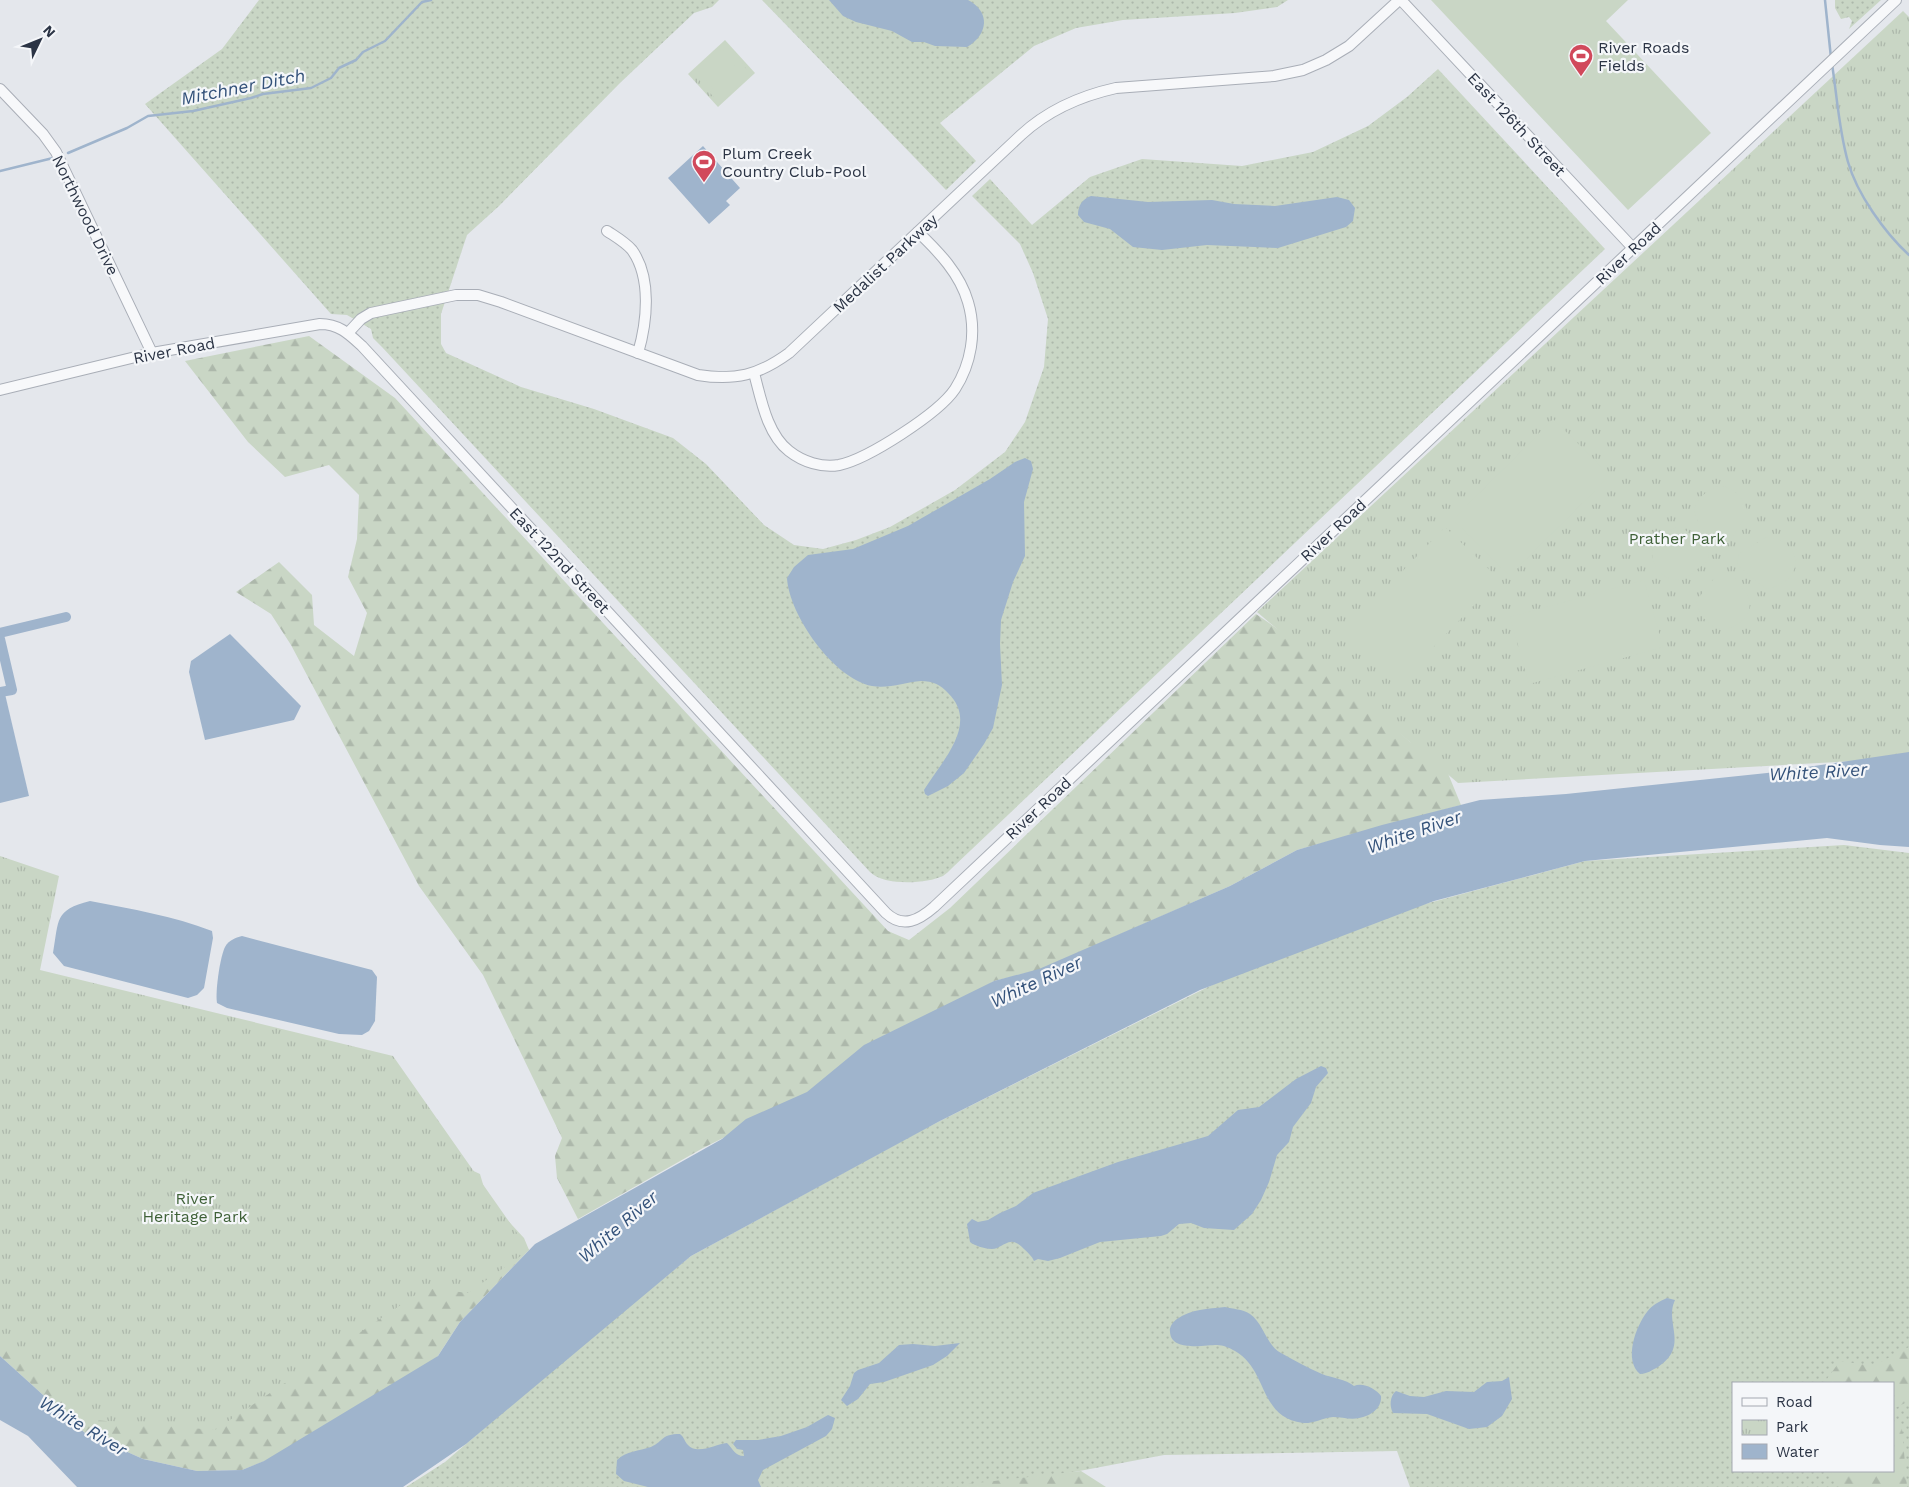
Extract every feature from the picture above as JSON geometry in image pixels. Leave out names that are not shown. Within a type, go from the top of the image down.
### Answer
[{"type":"street","name":"Medalist Parkway","points":[[348,332],[361,319],[371,313],[449,296],[478,295],[698,375],[725,378],[754,373],[789,354],[1028,128],[1044,116],[1093,93],[1116,88],[1274,76],[1302,70],[1326,60],[1349,46],[1400,0]]},
{"type":"street","name":"East 126th Street","points":[[1400,0],[1633,248]]},
{"type":"street","name":"River Road","points":[[772,788],[890,917],[902,922],[911,922],[920,918],[934,907],[1896,0]]},
{"type":"street","name":"Northwood Drive","points":[[0,89],[43,134],[59,158],[152,353]]},
{"type":"street","points":[[607,231],[632,251],[642,273],[646,317],[638,353]]},
{"type":"street","points":[[754,373],[768,420],[777,438],[788,451],[796,456],[823,465],[838,465],[857,458],[937,410],[955,388],[965,368],[972,344],[972,320],[961,283],[943,258],[918,232]]},
{"type":"street","name":"River Road","points":[[0,390],[152,353],[320,324],[333,325],[348,332]]},
{"type":"street","name":"East 122nd Street","points":[[348,332],[772,788]]},
{"type":"green space","points":[[259,0],[719,0],[712,7],[694,13],[620,83],[499,206],[467,235],[441,314],[441,344],[446,353],[521,387],[594,409],[673,438],[706,464],[764,525],[794,545],[823,549],[856,540],[890,527],[955,490],[1005,452],[1025,422],[1044,367],[1048,319],[1033,273],[1020,244],[972,196],[990,179],[1032,225],[1090,177],[1142,159],[1242,166],[1313,152],[1368,126],[1407,97],[1438,69],[1605,249],[943,876],[926,881],[895,882],[876,877],[870,872],[373,338],[371,329],[347,315],[331,314],[145,104],[222,49]]},
{"type":"green space","points":[[762,0],[1288,0],[1277,7],[1235,13],[1123,20],[1076,28],[1034,46],[940,123],[976,161],[946,190]]},
{"type":"green space","name":"River Roads Fields","points":[[1431,0],[1628,0],[1606,21],[1711,133],[1628,210]]},
{"type":"green space","points":[[1835,0],[1881,0],[1849,29],[1852,21],[1849,17],[1841,19],[1835,8]]},
{"type":"green space","name":"Prather Park","points":[[1903,11],[1909,17],[1909,758],[1458,783],[1257,612]]},
{"type":"green space","points":[[725,40],[755,73],[718,107],[688,74]]},
{"type":"green space","points":[[728,48],[734,55],[730,58],[733,60],[708,83],[706,80],[702,83],[696,77],[700,74],[698,71],[722,49],[725,51]]},
{"type":"green space","points":[[742,63],[747,70],[744,73],[746,75],[721,97],[719,95],[715,98],[709,92],[713,89],[711,86],[736,64],[738,66]]},
{"type":"green space","points":[[309,336],[395,398],[888,931],[909,940],[950,908],[1256,614],[1315,655],[1410,742],[1440,754],[1461,805],[1297,850],[1230,886],[1039,970],[994,981],[791,1104],[703,1148],[578,1219],[557,1178],[555,1156],[562,1138],[483,975],[419,886],[291,645],[271,614],[236,592],[279,562],[312,595],[314,625],[354,656],[367,613],[348,577],[357,539],[359,495],[329,465],[285,477],[248,442],[185,361]]},
{"type":"green space","points":[[1553,419],[1610,475],[1510,576],[1453,520]]},
{"type":"green space","points":[[1718,486],[1729,488],[1737,494],[1748,512],[1729,543],[1717,543],[1696,518],[1695,507],[1697,502],[1704,494]]},
{"type":"green space","points":[[1680,526],[1709,549],[1708,561],[1685,578],[1673,579],[1665,576],[1658,569],[1653,560],[1652,551],[1656,541],[1665,533]]},
{"type":"green space","points":[[1445,527],[1499,579],[1396,686],[1342,634]]},
{"type":"green space","points":[[1766,537],[1778,540],[1789,547],[1795,557],[1795,563],[1792,574],[1786,581],[1766,589],[1737,565],[1739,554]]},
{"type":"green space","points":[[1719,572],[1731,573],[1749,599],[1749,608],[1746,616],[1730,628],[1721,629],[1711,625],[1703,616],[1696,601]]},
{"type":"green space","points":[[1644,580],[1663,647],[1529,684],[1510,617]]},
{"type":"green space","points":[[1844,845],[1909,853],[1909,1487],[1410,1487],[1397,1451],[1164,1455],[995,1487],[406,1487],[445,1462],[578,1348],[691,1256],[922,1130],[1214,984],[1399,911],[1585,861]]},
{"type":"green space","name":"River Heritage Park","points":[[0,856],[59,876],[40,970],[393,1056],[529,1250],[468,1293],[426,1288],[215,1430],[94,1420],[0,1341]]},
{"type":"green space","name":"River Heritage Park","points":[[0,1113],[467,1168],[480,1174],[487,1198],[524,1238],[529,1250],[460,1322],[434,1362],[330,1435],[242,1470],[197,1471],[143,1459],[85,1433],[0,1356]]},
{"type":"green space","points":[[1909,1347],[1909,1401],[1895,1408],[1896,1423],[1902,1429],[1907,1487],[1843,1487],[1830,1472],[1894,1472],[1894,1382],[1825,1382],[1840,1361],[1873,1366]]},
{"type":"green space","points":[[1081,1471],[1106,1487],[959,1487],[968,1484]]},
{"type":"water","points":[[829,0],[968,0],[975,5],[983,17],[983,30],[974,42],[967,47],[935,46],[924,42],[912,42],[892,31],[856,22],[843,16]]},
{"type":"water","name":"Plum Creek Country Club-Pool","points":[[703,146],[740,188],[726,201],[730,205],[709,224],[668,178]]},
{"type":"water","points":[[1091,196],[1148,202],[1212,200],[1234,204],[1275,206],[1337,197],[1349,200],[1355,208],[1353,221],[1346,227],[1278,248],[1207,245],[1162,250],[1133,247],[1110,229],[1084,222],[1078,215],[1079,209],[1081,203]]},
{"type":"water","points":[[1025,458],[1031,461],[1033,469],[1024,502],[1025,556],[1013,582],[1001,620],[1002,685],[993,728],[964,773],[948,786],[928,796],[924,790],[948,755],[959,730],[960,717],[957,705],[945,690],[933,683],[921,681],[878,687],[858,681],[843,671],[829,659],[805,627],[796,610],[787,578],[794,567],[808,555],[853,549],[908,526],[990,479],[1015,462]]},
{"type":"water","points":[[230,634],[301,706],[294,720],[205,740],[189,672],[191,661]]},
{"type":"water","points":[[5,694],[29,796],[0,803],[0,695]]},
{"type":"water","name":"White River","points":[[1909,752],[1909,847],[1827,838],[1585,861],[1434,901],[1200,990],[938,1122],[691,1256],[466,1444],[403,1487],[77,1487],[28,1436],[0,1420],[0,1356],[85,1433],[143,1459],[197,1471],[242,1470],[264,1461],[438,1356],[460,1322],[535,1244],[722,1139],[746,1119],[807,1092],[864,1045],[994,981],[1039,969],[1230,886],[1297,850],[1382,825],[1480,800],[1566,794],[1767,773]]},
{"type":"water","points":[[90,901],[167,917],[212,931],[213,938],[204,988],[197,995],[188,998],[64,966],[53,953],[60,918],[70,908]]},
{"type":"water","points":[[242,936],[372,970],[377,977],[375,1021],[369,1031],[362,1035],[339,1034],[227,1008],[217,1003],[217,983],[223,952],[230,941]]},
{"type":"water","points":[[1321,1066],[1326,1068],[1328,1073],[1316,1087],[1311,1103],[1293,1127],[1289,1142],[1277,1155],[1269,1182],[1261,1200],[1252,1214],[1234,1230],[1204,1228],[1191,1223],[1179,1224],[1167,1234],[1161,1236],[1100,1242],[1048,1261],[1038,1259],[1034,1261],[1020,1245],[1013,1242],[991,1249],[970,1242],[967,1224],[972,1219],[978,1222],[988,1220],[1016,1206],[1033,1193],[1118,1162],[1208,1136],[1238,1110],[1259,1107],[1296,1079]]},
{"type":"water","points":[[1667,1298],[1675,1300],[1672,1309],[1675,1343],[1673,1351],[1658,1367],[1647,1373],[1640,1374],[1632,1360],[1635,1334],[1649,1310]]},
{"type":"water","points":[[1225,1307],[1250,1314],[1259,1323],[1276,1349],[1306,1367],[1343,1380],[1354,1386],[1361,1385],[1373,1389],[1381,1396],[1378,1408],[1368,1415],[1356,1419],[1333,1417],[1303,1423],[1289,1419],[1278,1412],[1271,1403],[1254,1370],[1235,1351],[1219,1345],[1182,1345],[1172,1338],[1171,1326],[1182,1316],[1200,1310]]},
{"type":"water","points":[[960,1343],[947,1356],[933,1365],[884,1382],[870,1384],[858,1399],[847,1406],[841,1400],[850,1386],[854,1373],[879,1363],[899,1345],[935,1346]]},
{"type":"water","points":[[1509,1377],[1512,1399],[1502,1416],[1487,1427],[1469,1429],[1427,1414],[1393,1413],[1391,1407],[1391,1398],[1396,1391],[1410,1396],[1424,1397],[1446,1391],[1474,1392],[1487,1382],[1502,1381]]},
{"type":"water","points":[[828,1415],[835,1418],[832,1429],[826,1436],[763,1470],[758,1480],[761,1487],[648,1487],[624,1481],[616,1474],[617,1460],[621,1457],[651,1447],[669,1435],[680,1434],[687,1444],[696,1449],[727,1443],[736,1453],[744,1456],[743,1450],[737,1449],[733,1444],[736,1440],[758,1440],[781,1436],[807,1427]]},
{"type":"waterway","name":"Mitchner Ditch","points":[[68,153],[127,128],[148,116],[193,111],[263,94],[311,88],[331,78],[339,68],[356,60],[363,52],[385,41],[422,2],[431,0]]},
{"type":"waterway","points":[[1825,0],[1831,58]]},
{"type":"waterway","points":[[1832,64],[1842,138],[1852,174],[1873,212],[1891,236],[1909,255]]},
{"type":"waterway","name":"Mitchner Ditch","points":[[0,171],[53,158]]},
{"type":"waterway","points":[[0,633],[66,617]]},
{"type":"waterway","points":[[0,639],[12,690],[0,692]]},
{"type":"place","name":"River Roads Fields","points":[[1581,77]]},
{"type":"place","name":"Plum Creek Country Club-Pool","points":[[704,183]]}]
